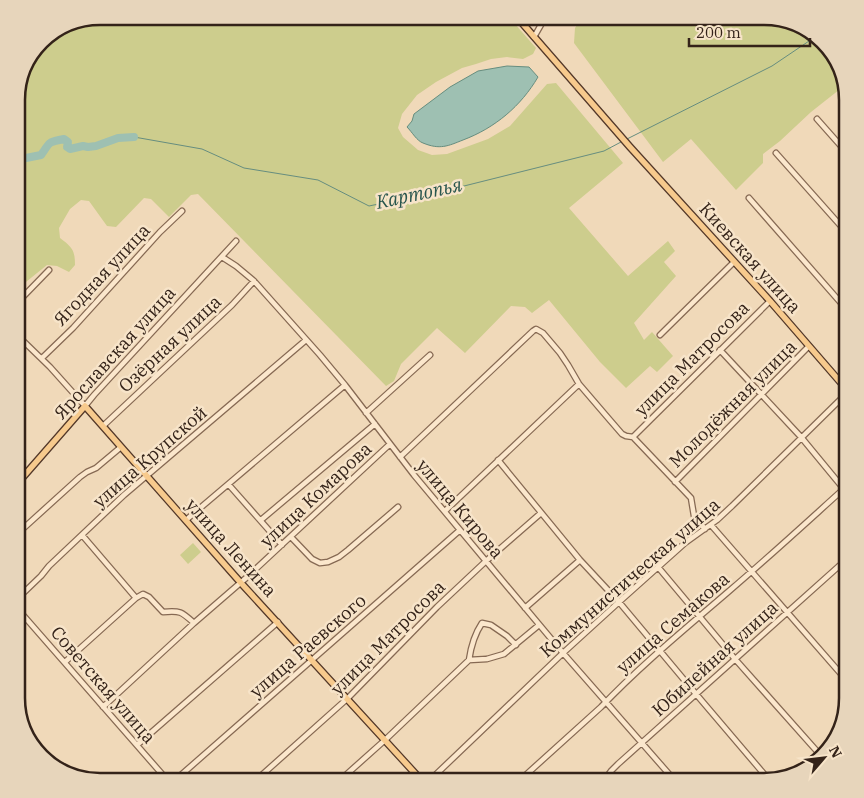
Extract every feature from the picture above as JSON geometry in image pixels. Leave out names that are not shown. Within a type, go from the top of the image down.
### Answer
[{"type":"main road","points":[[524,25],[534,36]]},
{"type":"main road","name":"Киевская улица","points":[[534,36],[620,136],[770,301],[839,381]]},
{"type":"main road","name":"улица Ленина","points":[[85,406],[241,583],[415,773]]},
{"type":"main road","name":"Ярославская улица","points":[[25,475],[85,406]]},
{"type":"street","points":[[534,36],[541,25]]},
{"type":"street","points":[[817,119],[839,144]]},
{"type":"street","points":[[776,154],[839,224]]},
{"type":"street","points":[[749,198],[839,301]]},
{"type":"street","name":"Ягодная улица","points":[[42,358],[73,328],[160,232],[182,211]]},
{"type":"street","name":"Ярославская улица","points":[[85,406],[236,241]]},
{"type":"street","name":"улица Кирова","points":[[222,257],[254,281],[345,385],[444,511],[563,653],[668,773]]},
{"type":"street","points":[[660,335],[734,262]]},
{"type":"street","points":[[25,295],[49,270]]},
{"type":"street","name":"Озёрная улица","points":[[103,426],[232,305],[254,281]]},
{"type":"street","name":"улица Матросова","points":[[633,437],[770,301]]},
{"type":"street","name":"улица Комарова","points":[[400,457],[536,329],[560,353],[579,384]]},
{"type":"street","name":"улица Крупской","points":[[25,591],[119,500],[306,340]]},
{"type":"street","name":"улица Ленина","points":[[25,342],[42,358],[85,406]]},
{"type":"street","name":"Молодёжная улица","points":[[675,482],[809,346]]},
{"type":"street","points":[[720,350],[839,479]]},
{"type":"street","points":[[366,413],[430,355]]},
{"type":"street","points":[[444,511],[579,384],[622,434],[633,437],[692,500],[694,516],[705,529]]},
{"type":"street","points":[[186,520],[345,385]]},
{"type":"street","name":"Коммунистическая улица","points":[[437,773],[619,602],[685,543],[711,525],[732,506],[839,400]]},
{"type":"street","points":[[260,520],[375,424]]},
{"type":"street","name":"улица Комарова","points":[[104,706],[194,623],[241,583],[390,444]]},
{"type":"street","points":[[25,527],[80,476],[96,468],[121,447]]},
{"type":"street","points":[[498,460],[580,560],[619,602],[764,773]]},
{"type":"street","points":[[229,484],[282,545]]},
{"type":"street","name":"улица Семакова","points":[[528,773],[660,651],[752,572],[839,493]]},
{"type":"street","points":[[291,537],[312,559],[328,562],[348,550],[398,507]]},
{"type":"street","name":"улица Матросова","points":[[264,773],[348,698],[438,607],[486,561],[541,513]]},
{"type":"street","points":[[711,525],[839,672]]},
{"type":"street","name":"улица Раевского","points":[[183,773],[460,530]]},
{"type":"street","points":[[82,536],[136,598]]},
{"type":"street","points":[[525,608],[580,560]]},
{"type":"street","name":"Юбилейная улица","points":[[609,773],[839,566]]},
{"type":"street","points":[[658,568],[801,733]]},
{"type":"street","points":[[65,662],[136,598],[143,594],[149,596],[161,610],[180,612],[194,623]]},
{"type":"street","name":"Советская улица","points":[[25,617],[161,773]]},
{"type":"street","points":[[137,745],[278,622]]},
{"type":"street","points":[[348,773],[469,660],[471,645],[482,623],[491,625],[516,645]]},
{"type":"street","points":[[469,660],[488,659],[504,654],[539,624]]},
{"type":"green space","points":[[100,25],[516,25],[536,48],[533,54],[523,59],[507,57],[491,59],[462,68],[436,82],[417,95],[402,114],[398,128],[403,137],[418,150],[432,155],[447,154],[488,139],[510,126],[547,84],[556,83],[623,163],[569,208],[628,276],[668,241],[675,251],[664,262],[676,276],[634,323],[644,340],[652,332],[673,356],[657,372],[650,366],[626,388],[600,362],[549,300],[532,313],[525,307],[511,306],[465,353],[437,328],[401,364],[394,381],[386,386],[198,194],[191,195],[169,217],[151,199],[144,198],[116,227],[107,226],[89,201],[81,200],[70,209],[59,228],[60,238],[73,252],[75,265],[69,272],[57,266],[47,265],[25,283],[25,95],[28,80],[40,54],[62,35],[76,29]]},
{"type":"green space","points":[[577,25],[779,26],[806,38],[824,54],[831,67],[838,91],[763,154],[763,163],[736,190],[691,139],[663,162],[574,43]]},
{"type":"green space","points":[[193,543],[201,552],[188,564],[180,555]]},
{"type":"shaded area","points":[[507,66],[529,67],[538,77],[515,107],[486,129],[453,144],[439,147],[421,142],[407,127],[412,121],[414,114],[450,87],[478,71]]},
{"type":"waterway","name":"Картопья","points":[[627,139],[772,66],[809,41]]},
{"type":"waterway","name":"Картопья","points":[[134,137],[202,149],[244,168],[318,180],[369,206],[464,186],[604,151],[621,142]]},
{"type":"waterway","name":"Картопья","points":[[25,158],[41,155],[49,144],[64,139],[68,142],[67,147],[70,149],[96,146],[118,138],[134,137]]}]
